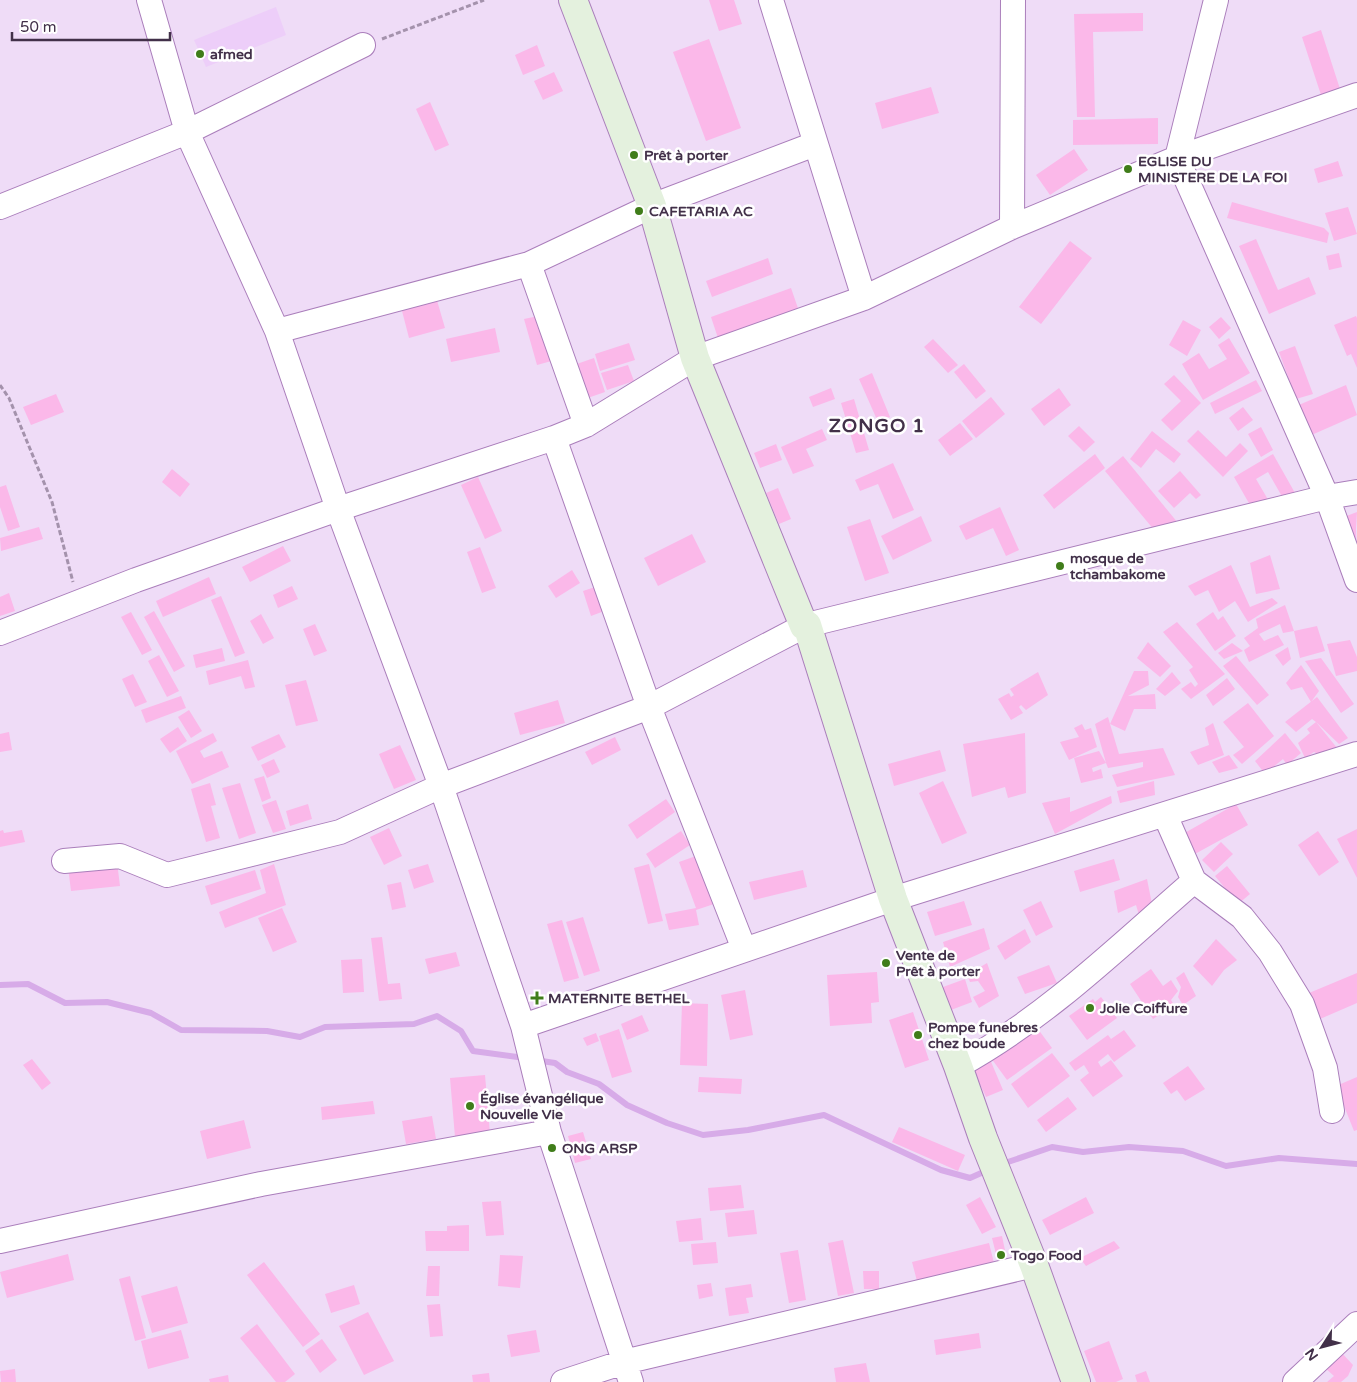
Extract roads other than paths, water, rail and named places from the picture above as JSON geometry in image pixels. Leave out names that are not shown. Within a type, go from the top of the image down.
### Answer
[{"type":"street","points":[[149,0],[187,132],[277,331],[338,509],[441,786],[523,1026],[549,1132],[628,1372]]},
{"type":"street","points":[[573,0],[652,206],[695,358],[805,626],[893,898],[958,1066],[983,1138],[1034,1265],[1076,1382]]},
{"type":"street","points":[[771,0],[864,298]]},
{"type":"street","points":[[1012,227],[1013,0]]},
{"type":"street","points":[[1216,0],[1177,158],[1327,497],[1357,580]]},
{"type":"street","points":[[0,207],[187,132],[363,45]]},
{"type":"street","points":[[0,633],[136,580],[338,509],[554,438],[586,425],[695,358],[864,298],[1012,227],[1177,158],[1357,95]]},
{"type":"street","points":[[277,331],[529,264],[652,206],[815,144]]},
{"type":"street","points":[[529,264],[586,425]]},
{"type":"street","points":[[554,438],[649,707],[744,950]]},
{"type":"street","points":[[64,860],[120,856],[167,875],[340,832],[441,786],[649,707],[805,626],[1327,497],[1357,492]]},
{"type":"street","points":[[523,1026],[893,898],[1357,754]]},
{"type":"street","points":[[1165,815],[1194,881],[1242,917],[1270,952],[1302,1004],[1325,1068],[1332,1111]]},
{"type":"street","points":[[958,1066],[989,1050],[1080,980],[1194,881]]},
{"type":"street","points":[[0,1241],[261,1184],[549,1132]]},
{"type":"street","points":[[563,1382],[628,1372],[1034,1265]]},
{"type":"street","points":[[1295,1382],[1357,1324]]},
{"type":"waterway","points":[[0,985],[28,984],[65,1003],[107,1002],[151,1013],[181,1030],[267,1031],[300,1037],[325,1027],[414,1024],[437,1016],[461,1031],[473,1051],[525,1058]]},
{"type":"waterway","points":[[535,1060],[555,1063],[567,1072],[599,1084],[627,1105],[667,1123],[703,1135],[748,1130],[824,1115],[941,1170],[970,1178],[988,1170]]},
{"type":"waterway","points":[[999,1165],[1052,1147],[1083,1152],[1129,1147],[1183,1151],[1226,1166],[1279,1158],[1357,1164]]},
{"type":"place","name":"afmed","points":[[200,54]]},
{"type":"place","name":"Prêt à porter","points":[[634,155]]},
{"type":"place","name":"EGLISE DU MINISTERE DE LA FOI","points":[[1128,169]]},
{"type":"place","name":"CAFETARIA AC","points":[[639,211]]},
{"type":"place","name":"mosque de tchambakome","points":[[1060,566]]},
{"type":"place","name":"Vente de Prêt à porter","points":[[886,963]]},
{"type":"place","name":"MATERNITE BETHEL","points":[[537,998]]},
{"type":"place","name":"Jolie Coiffure","points":[[1090,1008]]},
{"type":"place","name":"Pompe funebres chez boude","points":[[918,1035]]},
{"type":"place","name":"Église évangélique Nouvelle Vie","points":[[470,1106]]},
{"type":"place","name":"ONG ARSP","points":[[552,1148]]},
{"type":"place","name":"Togo Food","points":[[1001,1255]]},
{"type":"district","name":"ZONGO 1","points":[[877,425]]}]
